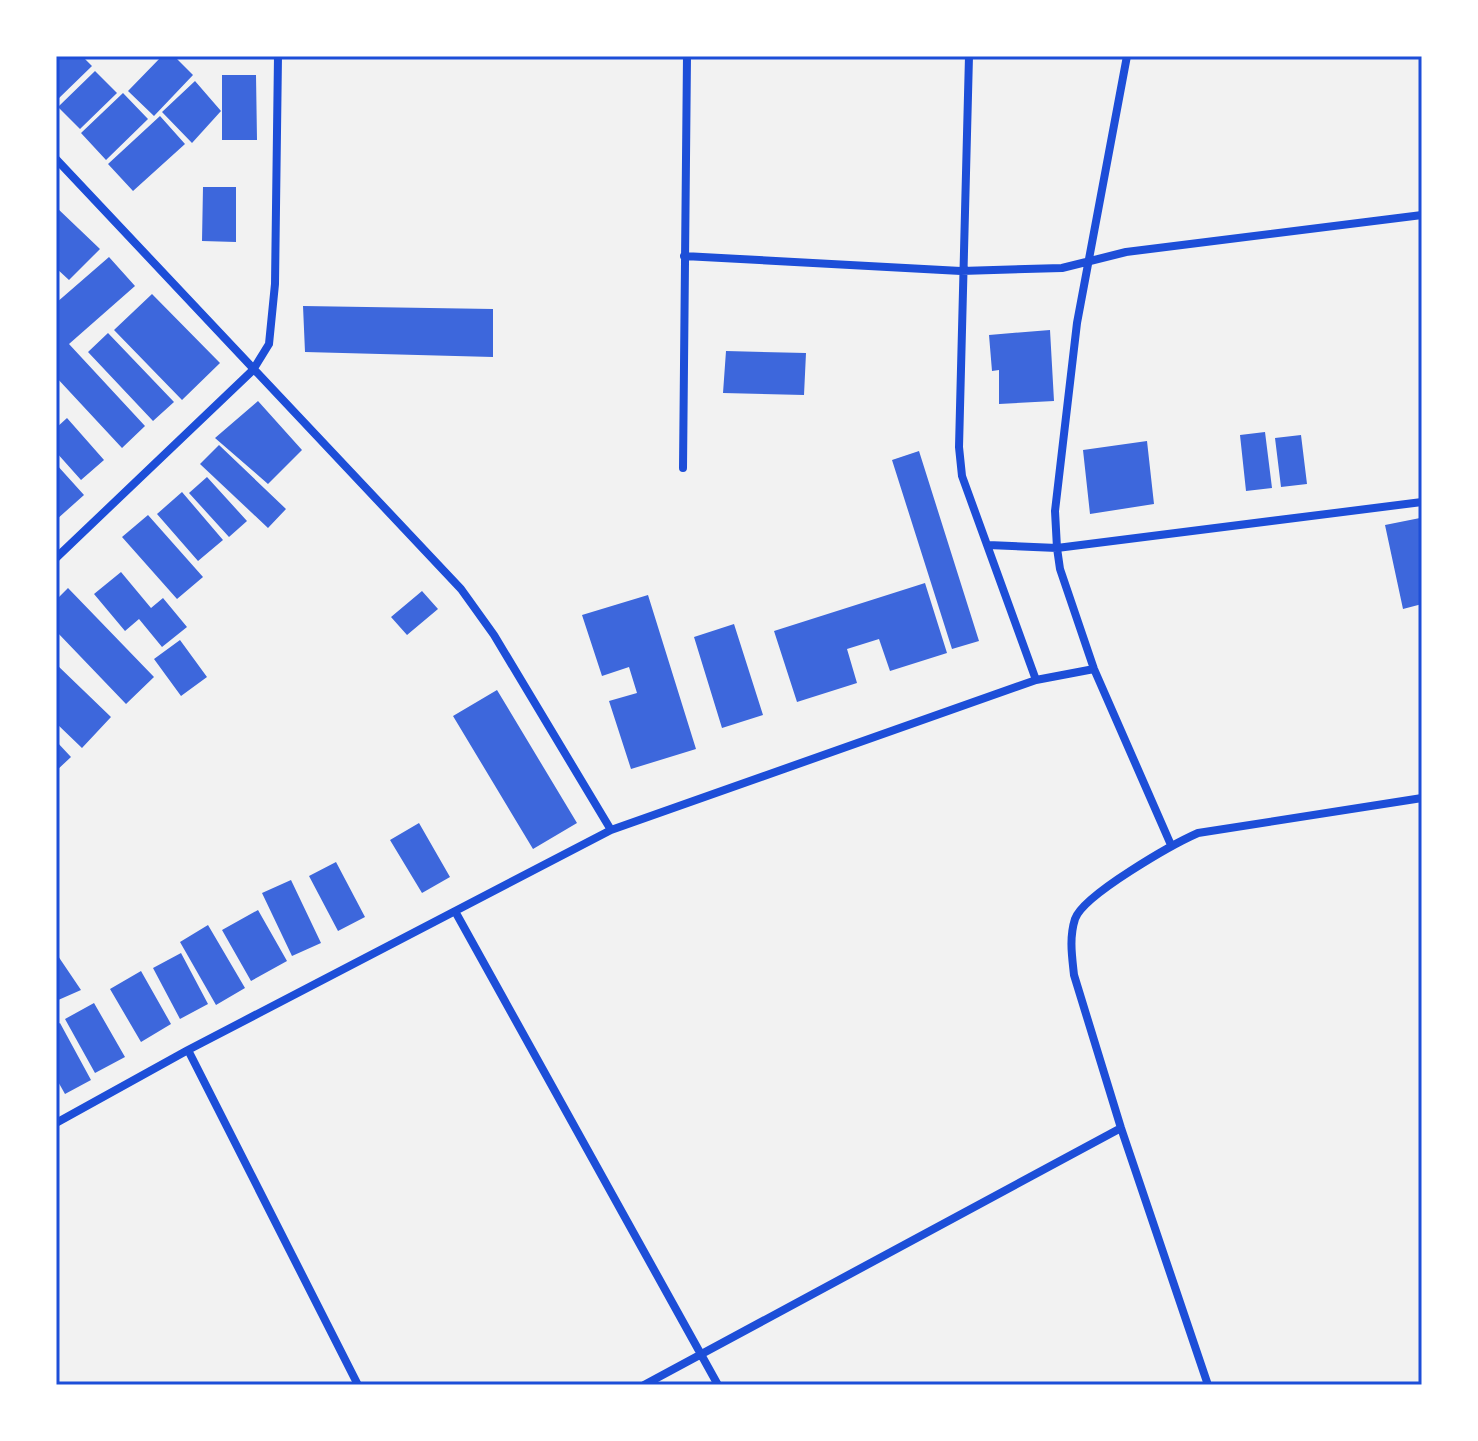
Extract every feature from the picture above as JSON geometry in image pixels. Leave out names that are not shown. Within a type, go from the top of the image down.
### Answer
[{"type":"street","points":[[56,558],[253,370],[269,344],[275,284],[278,56]]},
{"type":"street","points":[[683,468],[687,56]]},
{"type":"street","points":[[969,56],[961,271],[959,447],[962,476],[1036,680]]},
{"type":"street","points":[[1127,56],[1077,323],[1055,511],[1057,548],[1060,569],[1094,669],[1171,845]]},
{"type":"street","points":[[56,159],[461,589],[494,635],[611,830]]},
{"type":"street","points":[[684,256],[961,271],[1062,268],[1126,252],[1422,215]]},
{"type":"street","points":[[988,545],[1057,548],[1422,502]]},
{"type":"street","points":[[56,1123],[188,1050],[611,830],[1036,680],[1094,669]]},
{"type":"street","points":[[1208,1385],[1121,1128],[1074,975],[1072,936],[1076,916],[1088,902],[1171,845],[1198,833],[1422,798]]},
{"type":"street","points":[[456,913],[718,1385]]},
{"type":"street","points":[[188,1050],[358,1385]]},
{"type":"street","points":[[644,1385],[1121,1128]]},
{"type":"building","points":[[58,56],[82,56],[92,66],[56,101]]},
{"type":"building","points":[[162,56],[174,56],[193,75],[154,116],[128,91]]},
{"type":"building","points":[[95,71],[117,93],[80,129],[58,107]]},
{"type":"building","points":[[222,75],[256,75],[257,140],[222,140]]},
{"type":"building","points":[[195,81],[221,111],[192,143],[162,112]]},
{"type":"building","points":[[123,93],[148,119],[106,160],[81,133]]},
{"type":"building","points":[[160,116],[185,144],[133,191],[108,164]]},
{"type":"building","points":[[203,187],[236,187],[236,242],[202,241]]},
{"type":"building","points":[[56,207],[100,249],[69,280],[56,268]]},
{"type":"building","points":[[109,257],[135,286],[69,344],[145,426],[122,448],[56,377],[56,303]]},
{"type":"building","points":[[152,294],[220,363],[182,400],[114,330]]},
{"type":"building","points":[[303,306],[493,309],[493,357],[305,352]]},
{"type":"building","points":[[1050,330],[1054,401],[999,404],[999,370],[992,371],[989,335]]},
{"type":"building","points":[[108,333],[174,402],[153,421],[88,352]]},
{"type":"building","points":[[726,351],[806,353],[804,395],[723,393]]},
{"type":"building","points":[[258,401],[302,450],[268,484],[215,438]]},
{"type":"building","points":[[67,418],[104,460],[81,480],[56,452],[56,428]]},
{"type":"building","points":[[1265,432],[1272,488],[1246,491],[1240,435]]},
{"type":"building","points":[[1301,435],[1307,484],[1281,487],[1275,438]]},
{"type":"building","points":[[1147,441],[1154,504],[1090,514],[1083,450]]},
{"type":"building","points":[[219,445],[286,509],[268,528],[200,464]]},
{"type":"building","points":[[919,451],[979,641],[952,649],[892,460]]},
{"type":"building","points":[[56,464],[84,495],[56,520]]},
{"type":"building","points":[[207,477],[247,521],[229,537],[189,493]]},
{"type":"building","points":[[182,492],[223,540],[198,561],[157,514]]},
{"type":"building","points":[[148,515],[203,577],[177,599],[122,537]]},
{"type":"building","points":[[1420,518],[1422,604],[1403,609],[1385,525]]},
{"type":"building","points":[[121,572],[151,608],[163,598],[187,627],[162,647],[139,619],[125,631],[94,594]]},
{"type":"building","points":[[925,583],[947,653],[890,671],[879,639],[847,649],[857,683],[797,702],[774,631]]},
{"type":"building","points":[[68,588],[154,677],[126,704],[56,631],[56,600]]},
{"type":"building","points":[[422,591],[438,609],[407,635],[391,617]]},
{"type":"building","points":[[648,595],[696,749],[631,769],[609,701],[637,693],[629,667],[602,676],[582,615]]},
{"type":"building","points":[[734,624],[763,715],[722,728],[694,637]]},
{"type":"building","points":[[180,640],[207,677],[181,696],[154,659]]},
{"type":"building","points":[[56,664],[111,717],[82,748],[56,723]]},
{"type":"building","points":[[497,690],[577,823],[533,849],[453,716]]},
{"type":"building","points":[[56,741],[71,757],[56,771]]},
{"type":"building","points":[[419,823],[450,877],[422,893],[390,840]]},
{"type":"building","points":[[336,862],[365,917],[338,931],[309,876]]},
{"type":"building","points":[[291,880],[321,943],[292,956],[262,893]]},
{"type":"building","points":[[258,910],[287,961],[251,981],[222,930]]},
{"type":"building","points":[[208,925],[245,988],[216,1005],[180,942]]},
{"type":"building","points":[[56,953],[81,990],[56,1001]]},
{"type":"building","points":[[181,953],[208,1004],[180,1019],[153,968]]},
{"type":"building","points":[[141,971],[171,1024],[141,1042],[110,989]]},
{"type":"building","points":[[94,1003],[125,1057],[95,1073],[65,1019]]},
{"type":"building","points":[[60,1023],[91,1080],[65,1094],[56,1078],[56,1025]]}]
